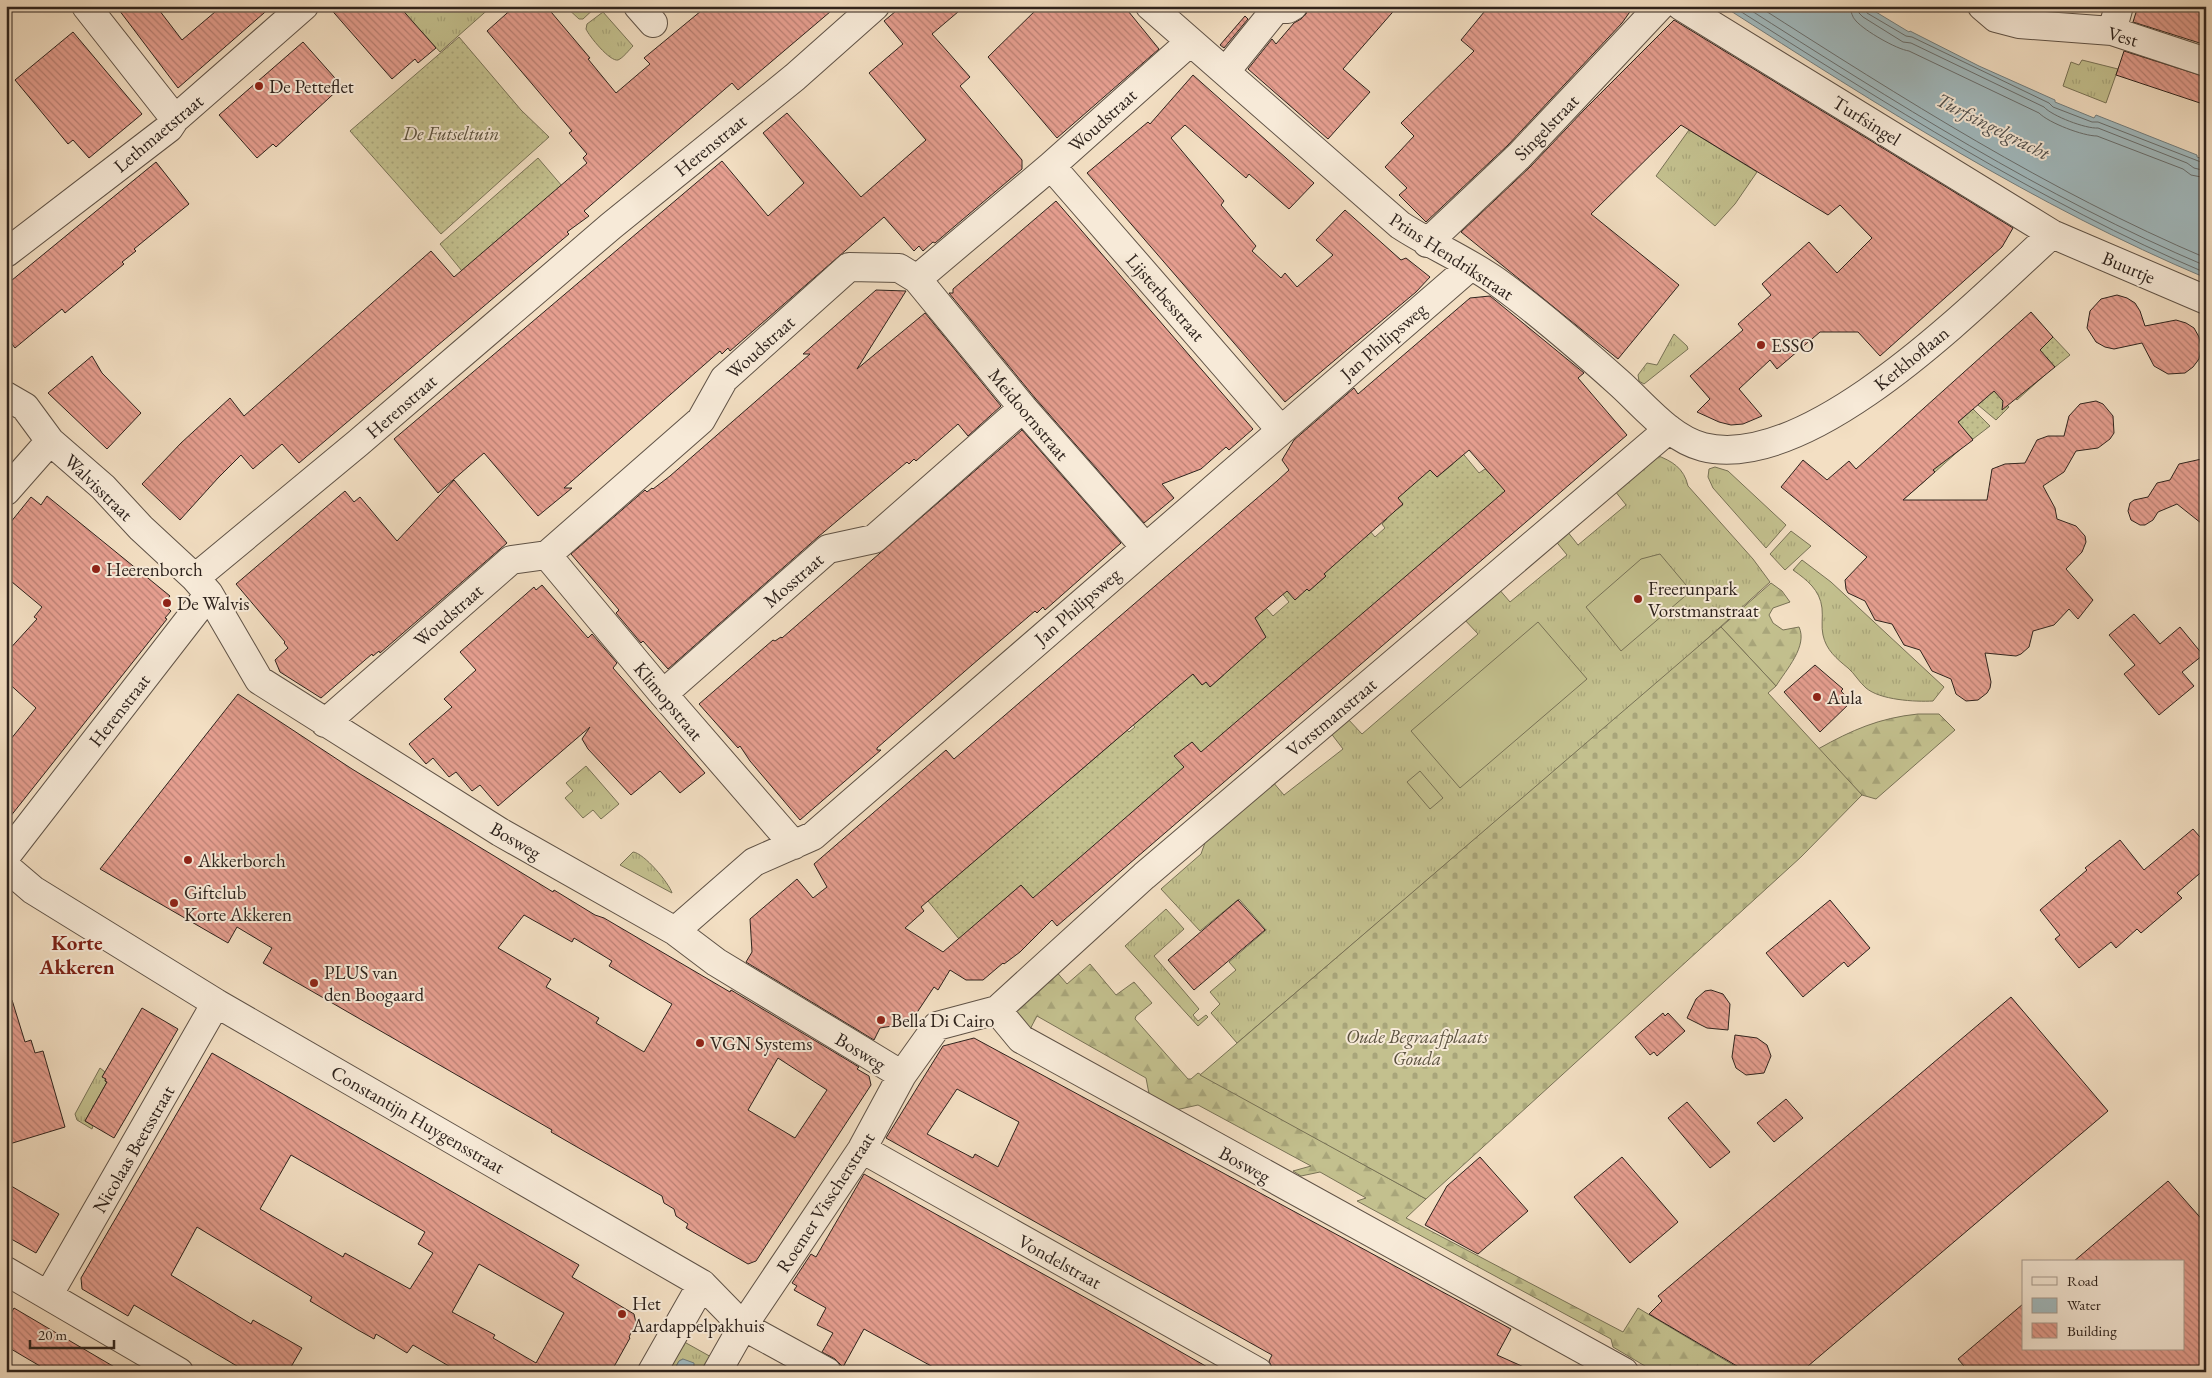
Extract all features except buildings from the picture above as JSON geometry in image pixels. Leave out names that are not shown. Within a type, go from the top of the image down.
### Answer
[{"type":"street","points":[[86,6],[175,119]]},
{"type":"street","name":"Lethmaetstraat","points":[[6,253],[169,128],[175,119],[304,6]]},
{"type":"street","name":"Herenstraat","points":[[6,856],[202,586],[358,443],[615,222],[795,77],[874,6]]},
{"type":"street","name":"Prins Hendrikstraat","points":[[1150,6],[1400,225],[1427,243],[1471,266],[1507,290],[1617,382],[1669,429],[1686,440],[1703,447],[1726,450],[1749,448]]},
{"type":"street","name":"Singelstraat","points":[[1427,243],[1519,156],[1660,6]]},
{"type":"street","name":"Turfsingel","points":[[1681,6],[2052,234]]},
{"type":"street","name":"Vest","points":[[1982,6],[1996,18],[2019,24],[2116,18],[2206,62]]},
{"type":"street","points":[[1226,71],[1282,7]]},
{"type":"street","name":"Woudstraat","points":[[325,723],[511,560],[547,555],[701,420],[724,379],[849,267],[899,268],[917,279],[1051,166],[1190,42]]},
{"type":"street","name":"Lijsterbesstraat","points":[[1051,166],[1280,429]]},
{"type":"street","name":"Buurtje","points":[[2052,234],[2206,300]]},
{"type":"street","name":"Kerkhoflaan","points":[[1749,448],[1774,441],[1822,421],[1873,390],[1928,345],[2052,234]]},
{"type":"street","name":"Jan Philipsweg","points":[[675,931],[754,862],[813,836],[1280,429],[1471,266]]},
{"type":"street","name":"Meidoornstraat","points":[[917,279],[1023,408],[1145,547]]},
{"type":"street","name":"Walvisstraat","points":[[6,396],[25,407],[50,441],[103,487],[141,528],[202,586]]},
{"type":"street","name":"Mosstraat","points":[[663,694],[828,549],[874,539],[1023,408]]},
{"type":"street","name":"Vorstmanstraat","points":[[997,1010],[1144,876],[1669,429]]},
{"type":"street","points":[[6,491],[50,441]]},
{"type":"street","name":"Klimopstraat","points":[[547,555],[663,694],[794,845]]},
{"type":"street","name":"Bosweg","points":[[202,586],[259,680],[500,832],[675,931],[716,962],[902,1075],[937,1026],[997,1010],[1021,1039],[1624,1372]]},
{"type":"street","name":"Constantijn Huygensstraat","points":[[6,867],[33,890],[216,1003],[702,1284],[743,1326],[827,1372]]},
{"type":"street","name":"Nicolaas Beetsstraat","points":[[49,1294],[216,1003]]},
{"type":"street","name":"Roemer Visscherstraat","points":[[717,1372],[743,1326],[862,1149],[902,1075]]},
{"type":"street","name":"Vondelstraat","points":[[862,1149],[1258,1372]]},
{"type":"street","points":[[6,1271],[49,1294],[179,1372]]},
{"type":"street","points":[[652,1372],[702,1284]]},
{"type":"green space","points":[[401,6],[492,6],[440,52],[423,33],[395,11]]},
{"type":"green space","points":[[565,6],[597,6],[583,19],[579,19]]},
{"type":"green space","points":[[603,12],[633,46],[618,60],[614,60],[605,53],[586,29],[587,24]]},
{"type":"green space","name":"De Futseltuin","points":[[459,37],[521,110],[549,137],[441,234],[350,131]]},
{"type":"green space","points":[[2082,60],[2118,69],[2106,103],[2063,86],[2071,62],[2079,65]]},
{"type":"green space","points":[[1689,130],[1757,172],[1735,204],[1715,226],[1656,176]]},
{"type":"green space","points":[[538,158],[562,186],[462,271],[440,244]]},
{"type":"green space","points":[[1674,334],[1688,349],[1644,384],[1639,381],[1638,375],[1647,363],[1657,365]]},
{"type":"green space","points":[[2053,337],[2070,355],[2055,367],[2040,367],[2046,374],[2017,400],[2011,393],[2002,400],[2009,407],[1996,420],[1978,405]]},
{"type":"green space","points":[[1603,407],[1033,899],[1021,885],[959,939],[928,901],[983,853],[1066,770],[1073,777],[1127,730],[1129,732],[1135,727],[1133,725],[1192,674],[1202,685],[1206,682],[1210,687],[1224,675],[1210,658],[1260,601],[1273,616],[1289,602],[1277,587],[1307,589],[1309,591],[1326,576],[1310,558],[1329,569],[1339,560],[1332,552],[1364,524],[1375,537],[1385,528],[1382,524],[1387,519],[1386,517],[1403,505],[1396,496],[1414,484],[1406,475],[1428,468],[1437,477],[1453,464],[1450,438],[1479,473],[1485,469],[1491,475],[1501,467]]},
{"type":"green space","points":[[1973,409],[1990,426],[1973,439],[1966,432],[1958,439],[1964,446],[1935,472],[1929,465],[1921,472],[1927,479],[1897,505],[1891,498],[1886,502],[1879,494]]},
{"type":"green space","points":[[1656,455],[1672,463],[1684,474],[1688,486],[1753,559],[1770,582],[1677,666],[1237,1043],[1211,1013],[1220,1004],[1210,992],[1236,970],[1229,962],[1266,930],[1239,899],[1200,931],[1161,889],[1201,854],[1207,837],[1272,781],[1284,795],[1343,749],[1330,732],[1347,718],[1362,734],[1478,634],[1463,618],[1498,588],[1510,602],[1567,555],[1554,539],[1567,531],[1578,545],[1626,505],[1615,491]]},
{"type":"green space","points":[[1715,467],[1728,471],[1786,525],[1766,548],[1713,488],[1708,477],[1709,469]]},
{"type":"green space","points":[[1791,531],[1811,546],[1785,570],[1770,554]]},
{"type":"green space","name":"Freerunpark Vorstmanstraat","points":[[1660,554],[1691,591],[1621,651],[1586,607],[1641,559]]},
{"type":"green space","points":[[1802,560],[1831,582],[1944,687],[1933,701],[1889,698],[1872,692],[1832,654],[1824,640],[1822,608],[1819,596],[1808,582],[1793,570]]},
{"type":"green space","points":[[1771,583],[1782,591],[1790,602],[1773,608],[1769,615],[1773,623],[1783,630],[1799,627],[1801,634],[1801,642],[1795,658],[1776,686],[1721,627]]},
{"type":"green space","points":[[1538,622],[1587,679],[1460,788],[1411,731]]},
{"type":"green space","name":"Oude Begraafplaats Gouda","points":[[1721,627],[1776,686],[1768,693],[1862,795],[1801,857],[1426,1199],[1200,1075]]},
{"type":"green space","points":[[1918,714],[1939,714],[1955,730],[1876,799],[1862,795],[1818,749],[1866,726],[1891,718]]},
{"type":"green space","points":[[586,766],[619,804],[601,819],[593,810],[583,818],[565,798],[573,791],[566,783]]},
{"type":"green space","points":[[1420,771],[1443,798],[1430,809],[1407,782]]},
{"type":"green space","points":[[633,852],[643,857],[656,869],[672,893],[620,865]]},
{"type":"green space","points":[[1166,909],[1184,929],[1154,956],[1199,1009],[1193,1015],[1198,1021],[1206,1015],[1208,1017],[1198,1026],[1125,946]]},
{"type":"green space","points":[[1090,964],[1116,995],[1134,982],[1152,1003],[1135,1019],[1188,1079],[1191,1079],[1198,1073],[1426,1199],[1406,1218],[1623,1332],[1638,1308],[1745,1372],[1655,1372],[1613,1347],[1611,1339],[1357,1201],[1366,1198],[1320,1172],[1301,1176],[1293,1171],[1311,1166],[1198,1105],[1171,1111],[1150,1099],[1146,1078],[1037,1016],[1028,1033],[1015,1015],[1016,1006],[1054,969],[1067,984]]},
{"type":"green space","points":[[100,1068],[105,1072],[105,1081],[107,1082],[85,1121],[93,1126],[92,1129],[77,1120],[75,1114]]},
{"type":"green space","points":[[679,1339],[713,1358],[705,1372],[694,1372],[683,1359],[679,1361],[673,1372],[662,1372]]},
{"type":"water","name":"Turfsingelgracht","points":[[1723,6],[1866,6],[1909,32],[2055,100],[2055,102],[2094,118],[2096,115],[2206,160],[2206,278],[2143,250],[2019,187],[1840,81]]},
{"type":"water","points":[[683,1359],[694,1363],[694,1372],[673,1372],[679,1361]]},
{"type":"place","name":"De Petteflet","points":[[259,86]]},
{"type":"place","name":"ESSO","points":[[1761,345]]},
{"type":"place","name":"Heerenborch","points":[[96,569]]},
{"type":"place","name":"Freerunpark Vorstmanstraat","points":[[1638,599]]},
{"type":"place","name":"De Walvis","points":[[167,603]]},
{"type":"place","name":"Aula","points":[[1817,697]]},
{"type":"place","name":"Akkerborch","points":[[188,860]]},
{"type":"place","name":"Giftclub Korte Akkeren","points":[[174,903]]},
{"type":"place","name":"PLUS van den Boogaard","points":[[314,983]]},
{"type":"place","name":"Bella Di Cairo","points":[[881,1020]]},
{"type":"place","name":"VGN Systems","points":[[700,1043]]},
{"type":"place","name":"Het Aardappelpakhuis","points":[[622,1314]]},
{"type":"district","name":"Korte Akkeren","points":[[77,955]]}]
